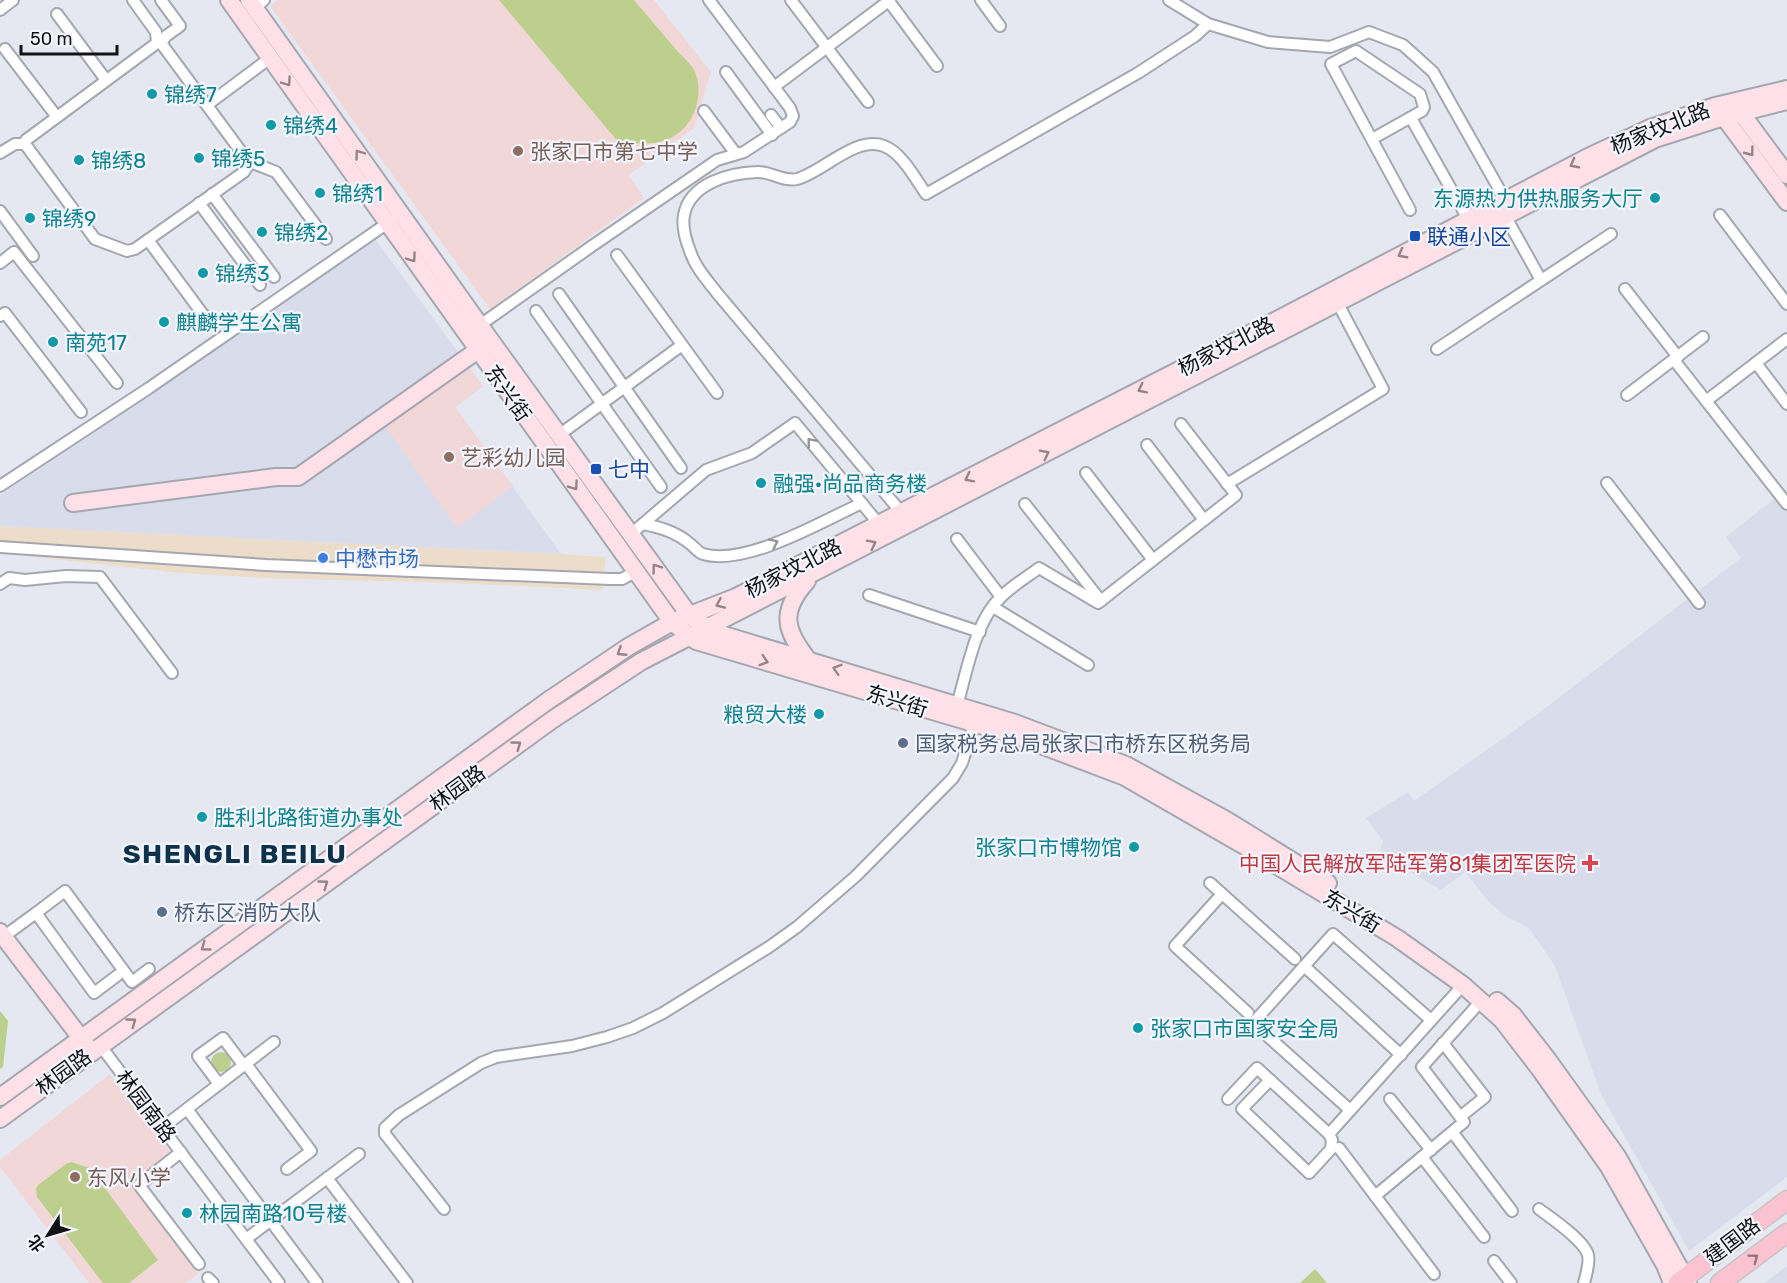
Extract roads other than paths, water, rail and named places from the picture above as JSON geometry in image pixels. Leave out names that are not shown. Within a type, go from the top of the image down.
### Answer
[{"type":"main road","name":"东兴街","points":[[229,0],[277,53],[402,214],[480,326],[484,346],[635,572],[672,622],[688,637],[727,650],[976,718],[1015,723],[1126,765],[1228,821],[1402,928],[1473,980],[1513,1015],[1610,1146],[1681,1281]]},
{"type":"main road","name":"东兴街","points":[[256,3],[277,53],[387,223],[484,346],[637,529],[690,616],[706,628],[957,705],[976,718],[1017,736],[1125,777],[1244,845],[1397,938],[1463,985],[1502,1020],[1609,1167],[1665,1265],[1681,1281]]},
{"type":"main road","name":"杨家坟北路","points":[[688,637],[812,575],[1505,208],[1588,157],[1650,128],[1728,109],[1787,88]]},
{"type":"main road","name":"杨家坟北路","points":[[1728,109],[1787,101]]},
{"type":"main road","points":[[1728,109],[1787,175]]},
{"type":"main road","points":[[1728,109],[1787,202]]},
{"type":"main road","name":"杨家坟北路","points":[[672,622],[736,597],[901,512],[1334,297]]},
{"type":"main road","points":[[73,503],[276,477],[298,477],[484,346]]},
{"type":"main road","points":[[809,661],[795,643],[789,628],[788,615],[791,602],[812,575]]},
{"type":"main road","name":"林园路","points":[[0,1097],[549,700],[628,647],[672,622]]},
{"type":"main road","name":"林园路","points":[[0,1119],[95,1048],[552,720],[650,657],[688,637]]},
{"type":"main road","points":[[650,657],[695,649],[727,650]]},
{"type":"main road","points":[[2,934],[81,1037],[95,1048]]},
{"type":"main road","name":"建国路","points":[[1681,1281],[1787,1200]]},
{"type":"main road","name":"建国路","points":[[1720,1283],[1787,1233]]},
{"type":"street","points":[[0,10],[13,0]]},
{"type":"street","points":[[133,0],[156,32],[159,43],[248,160],[276,172],[326,239]]},
{"type":"street","points":[[25,144],[26,140],[180,26],[161,0]]},
{"type":"street","points":[[480,326],[717,160],[744,152],[790,122],[793,116],[790,108],[709,0]]},
{"type":"street","points":[[791,0],[868,102]]},
{"type":"street","points":[[774,87],[889,0],[937,66]]},
{"type":"street","points":[[981,0],[1000,26]]},
{"type":"street","points":[[1168,0],[1208,24],[1268,42],[1330,47],[1369,32],[1403,45],[1433,72],[1541,280]]},
{"type":"street","points":[[57,14],[106,80]]},
{"type":"street","points":[[901,512],[699,269],[690,252],[685,230],[684,215],[690,201],[715,180],[730,174],[760,171],[782,178],[795,179],[855,148],[868,145],[883,145],[896,154],[926,194],[1138,73],[1194,36],[1208,24]]},
{"type":"street","points":[[5,49],[57,117]]},
{"type":"street","points":[[1372,139],[1422,111],[1424,107],[1420,94],[1356,51],[1331,64],[1410,210]]},
{"type":"street","points":[[207,105],[277,53]]},
{"type":"street","points":[[726,72],[776,131]]},
{"type":"street","points":[[704,111],[736,154]]},
{"type":"street","points":[[771,115],[776,131]]},
{"type":"street","points":[[1411,117],[1451,189]]},
{"type":"street","points":[[1,150],[15,144],[25,144]]},
{"type":"street","points":[[25,144],[95,239],[127,250],[135,249],[244,172],[248,167],[248,160]]},
{"type":"street","points":[[212,194],[274,277]]},
{"type":"street","points":[[1457,199],[1472,225]]},
{"type":"street","points":[[199,204],[260,285]]},
{"type":"street","points":[[0,211],[33,256]]},
{"type":"street","points":[[0,486],[149,388],[402,214]]},
{"type":"street","points":[[1720,215],[1787,304]]},
{"type":"street","points":[[1437,349],[1611,234]]},
{"type":"street","points":[[148,240],[210,324]]},
{"type":"street","points":[[0,262],[14,252],[117,383]]},
{"type":"street","points":[[617,255],[717,393]]},
{"type":"street","points":[[1625,289],[1706,401],[1787,504]]},
{"type":"street","points":[[559,294],[681,468]]},
{"type":"street","points":[[1227,484],[1383,389],[1334,297]]},
{"type":"street","points":[[536,311],[661,487]]},
{"type":"street","points":[[2,312],[81,412]]},
{"type":"street","points":[[1627,395],[1703,338]]},
{"type":"street","points":[[1706,401],[1787,339]]},
{"type":"street","points":[[559,435],[682,345]]},
{"type":"street","points":[[1755,363],[1787,404]]},
{"type":"street","points":[[637,529],[706,470],[752,453],[795,423],[879,524]]},
{"type":"street","points":[[957,705],[980,632],[993,607],[1001,597],[1039,568],[1098,603],[1236,495],[1181,424]]},
{"type":"street","points":[[1147,445],[1204,520]]},
{"type":"street","points":[[1086,473],[1153,560]]},
{"type":"street","points":[[1607,483],[1700,603]]},
{"type":"street","points":[[637,529],[673,532],[702,554],[733,557],[759,550],[862,503]]},
{"type":"street","points":[[1025,504],[1101,601]]},
{"type":"street","points":[[957,539],[1001,597]]},
{"type":"street","points":[[0,547],[266,565],[610,579],[622,579],[635,572]]},
{"type":"street","points":[[0,584],[9,578],[25,580],[66,576],[100,577],[172,673]]},
{"type":"street","points":[[869,595],[980,632]]},
{"type":"street","points":[[993,607],[1088,665]]},
{"type":"street","points":[[444,1209],[385,1134],[385,1128],[399,1115],[481,1063],[496,1058],[572,1046],[633,1028],[663,1013],[797,927],[856,876],[953,778],[962,763],[976,718]]},
{"type":"street","points":[[1210,883],[1401,1055]]},
{"type":"street","points":[[2,934],[36,913],[65,891],[132,982],[149,969]]},
{"type":"street","points":[[1222,894],[1175,946],[1248,1012]]},
{"type":"street","points":[[36,913],[94,993],[118,975]]},
{"type":"street","points":[[1350,1110],[1253,1023],[1299,962],[1334,934],[1431,1020]]},
{"type":"street","points":[[1329,1134],[1463,985]]},
{"type":"street","points":[[1375,1196],[1464,1122],[1422,1067],[1481,1001]]},
{"type":"street","points":[[219,1084],[198,1056],[223,1038],[311,1151],[287,1169]]},
{"type":"street","points":[[162,1128],[274,1042]]},
{"type":"street","points":[[1443,1043],[1485,1097],[1460,1117]]},
{"type":"street","name":"林园南路","points":[[95,1048],[181,1152],[279,1283]]},
{"type":"street","points":[[1228,1099],[1257,1068],[1329,1134],[1332,1140],[1332,1149],[1309,1173],[1242,1109],[1270,1080]]},
{"type":"street","points":[[1390,1099],[1484,1237]]},
{"type":"street","points":[[187,1109],[317,1283]]},
{"type":"street","points":[[1452,1133],[1512,1211]]},
{"type":"street","points":[[1339,1148],[1434,1274]]},
{"type":"street","points":[[181,1152],[139,1185],[199,1264]]},
{"type":"street","points":[[246,1239],[268,1218],[359,1155]]},
{"type":"street","points":[[327,1178],[407,1283]]},
{"type":"street","points":[[1539,1209],[1562,1226],[1585,1249],[1588,1255],[1584,1283]]},
{"type":"street","points":[[1494,1261],[1511,1283]]},
{"type":"place","name":"锦绣7","points":[[152,94]]},
{"type":"place","name":"锦绣4","points":[[271,125]]},
{"type":"place","name":"张家口市第七中学","points":[[518,151]]},
{"type":"place","name":"锦绣5","points":[[199,158]]},
{"type":"place","name":"锦绣8","points":[[79,160]]},
{"type":"place","name":"锦绣1","points":[[320,193]]},
{"type":"place","name":"东源热力供热服务大厅","points":[[1655,198]]},
{"type":"place","name":"锦绣9","points":[[30,218]]},
{"type":"place","name":"锦绣2","points":[[262,232]]},
{"type":"place","name":"联通小区","points":[[1415,236]]},
{"type":"place","name":"锦绣3","points":[[203,273]]},
{"type":"place","name":"麒麟学生公寓","points":[[164,322]]},
{"type":"place","name":"南苑17","points":[[53,342]]},
{"type":"place","name":"艺彩幼儿园","points":[[449,457]]},
{"type":"place","name":"七中","points":[[596,469]]},
{"type":"place","name":"融强·尚品商务楼","points":[[761,483]]},
{"type":"place","name":"中懋市场","points":[[323,558]]},
{"type":"place","name":"粮贸大楼","points":[[819,714]]},
{"type":"place","name":"国家税务总局张家口市桥东区税务局","points":[[903,743]]},
{"type":"place","name":"胜利北路街道办事处","points":[[202,817]]},
{"type":"place","name":"张家口市博物馆","points":[[1134,847]]},
{"type":"place","name":"中国人民解放军陆军第81集团军医院","points":[[1590,863]]},
{"type":"place","name":"桥东区消防大队","points":[[162,912]]},
{"type":"place","name":"张家口市国家安全局","points":[[1138,1028]]},
{"type":"place","name":"东风小学","points":[[75,1177]]},
{"type":"place","name":"林园南路10号楼","points":[[187,1213]]},
{"type":"district","name":"SHENGLI BEILU","points":[[235,854]]}]
